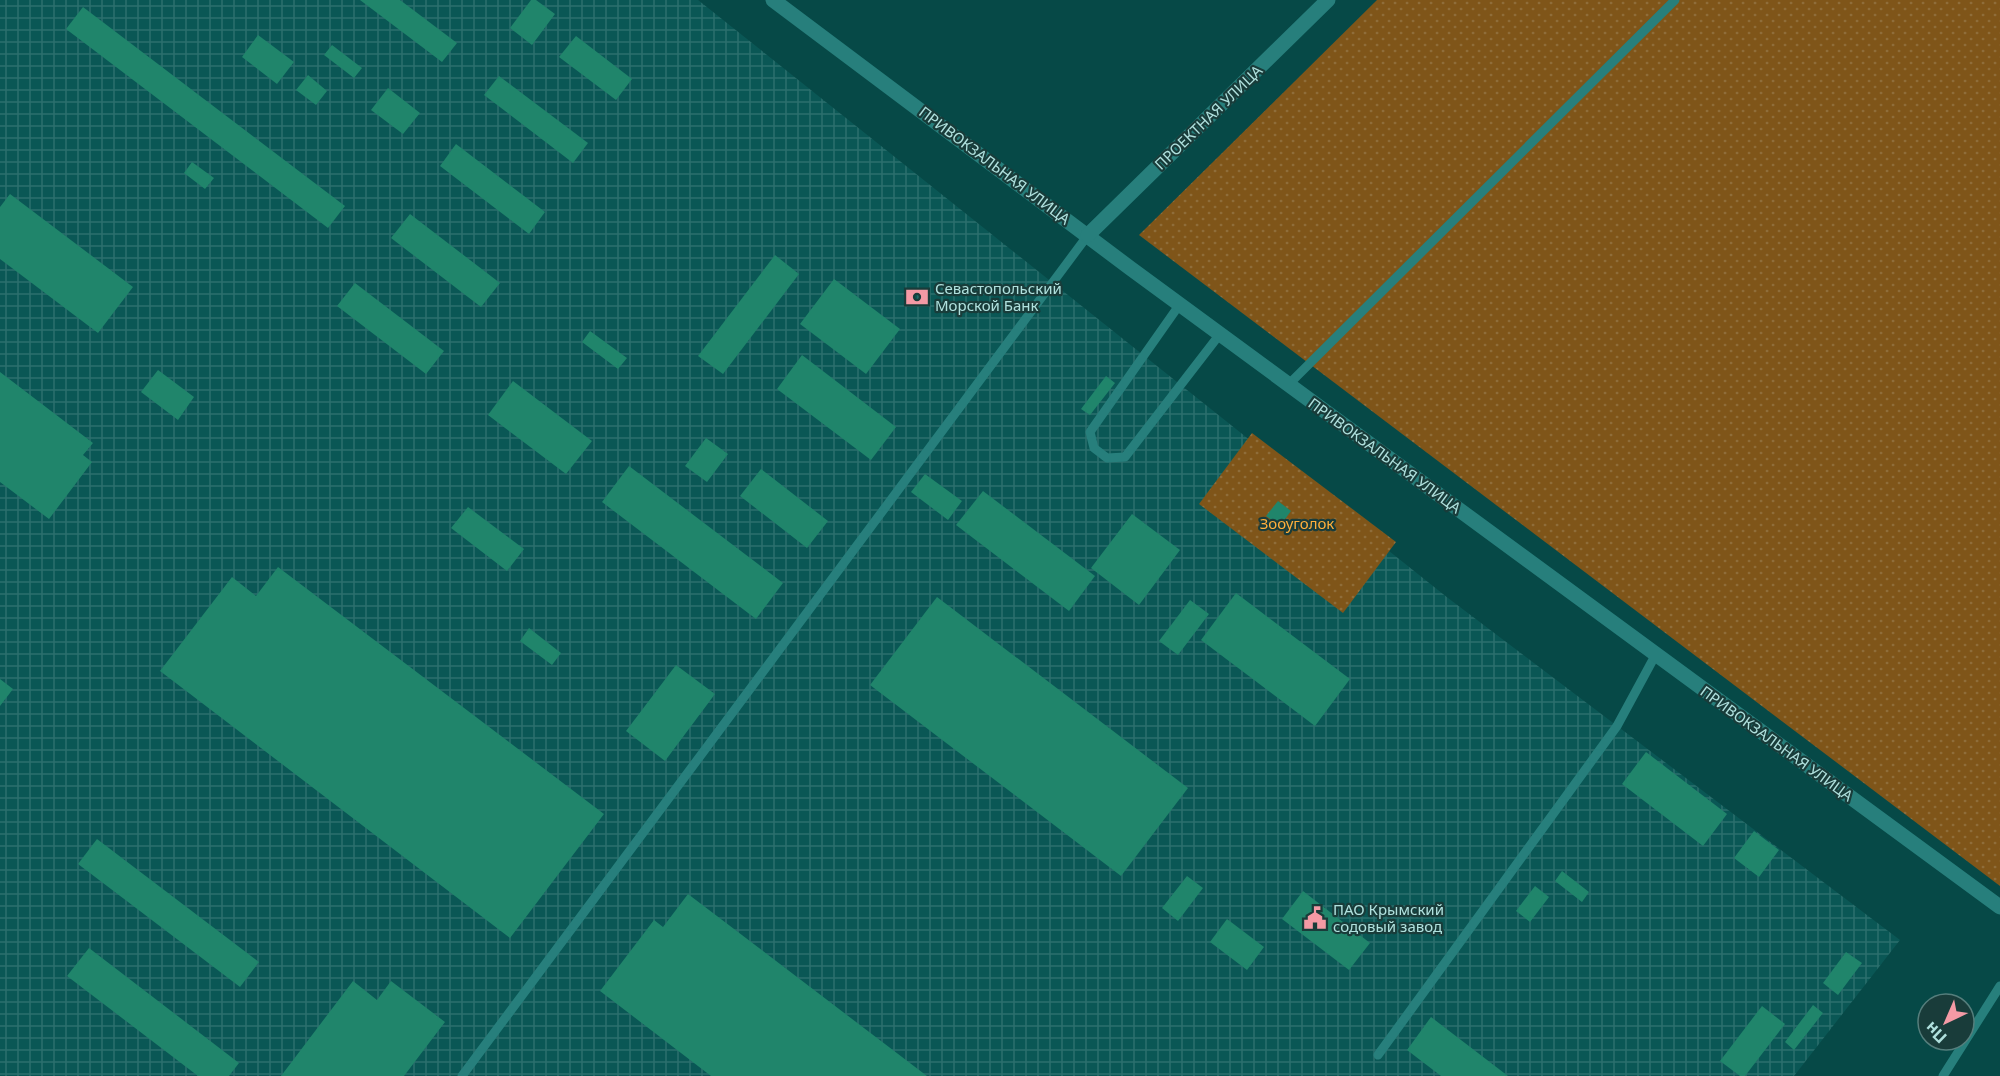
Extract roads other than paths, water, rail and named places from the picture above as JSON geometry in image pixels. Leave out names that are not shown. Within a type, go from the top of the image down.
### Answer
[{"type":"main road","name":"ПРИВОКЗАЛЬНАЯ УЛИЦА","points":[[772,0],[1220,334],[2000,907]]},
{"type":"main road","name":"ПРОЕКТНАЯ УЛИЦА","points":[[1088,235],[1328,0]]},
{"type":"lane","points":[[1289,384],[1675,0]]},
{"type":"lane","points":[[462,1076],[1088,235]]},
{"type":"lane","points":[[1180,304],[1090,432],[1094,448],[1107,458],[1125,457],[1220,334]]},
{"type":"lane","points":[[1378,1056],[1617,726],[1656,654]]},
{"type":"lane","points":[[1943,1076],[2000,986]]},
{"type":"place","name":"Севастопольский Морской Банк","points":[[917,297]]},
{"type":"place","name":"ПАО Крымский содовый завод","points":[[1315,918]]},
{"type":"park label","name":"Зооуголок","points":[[1297,523]]}]
